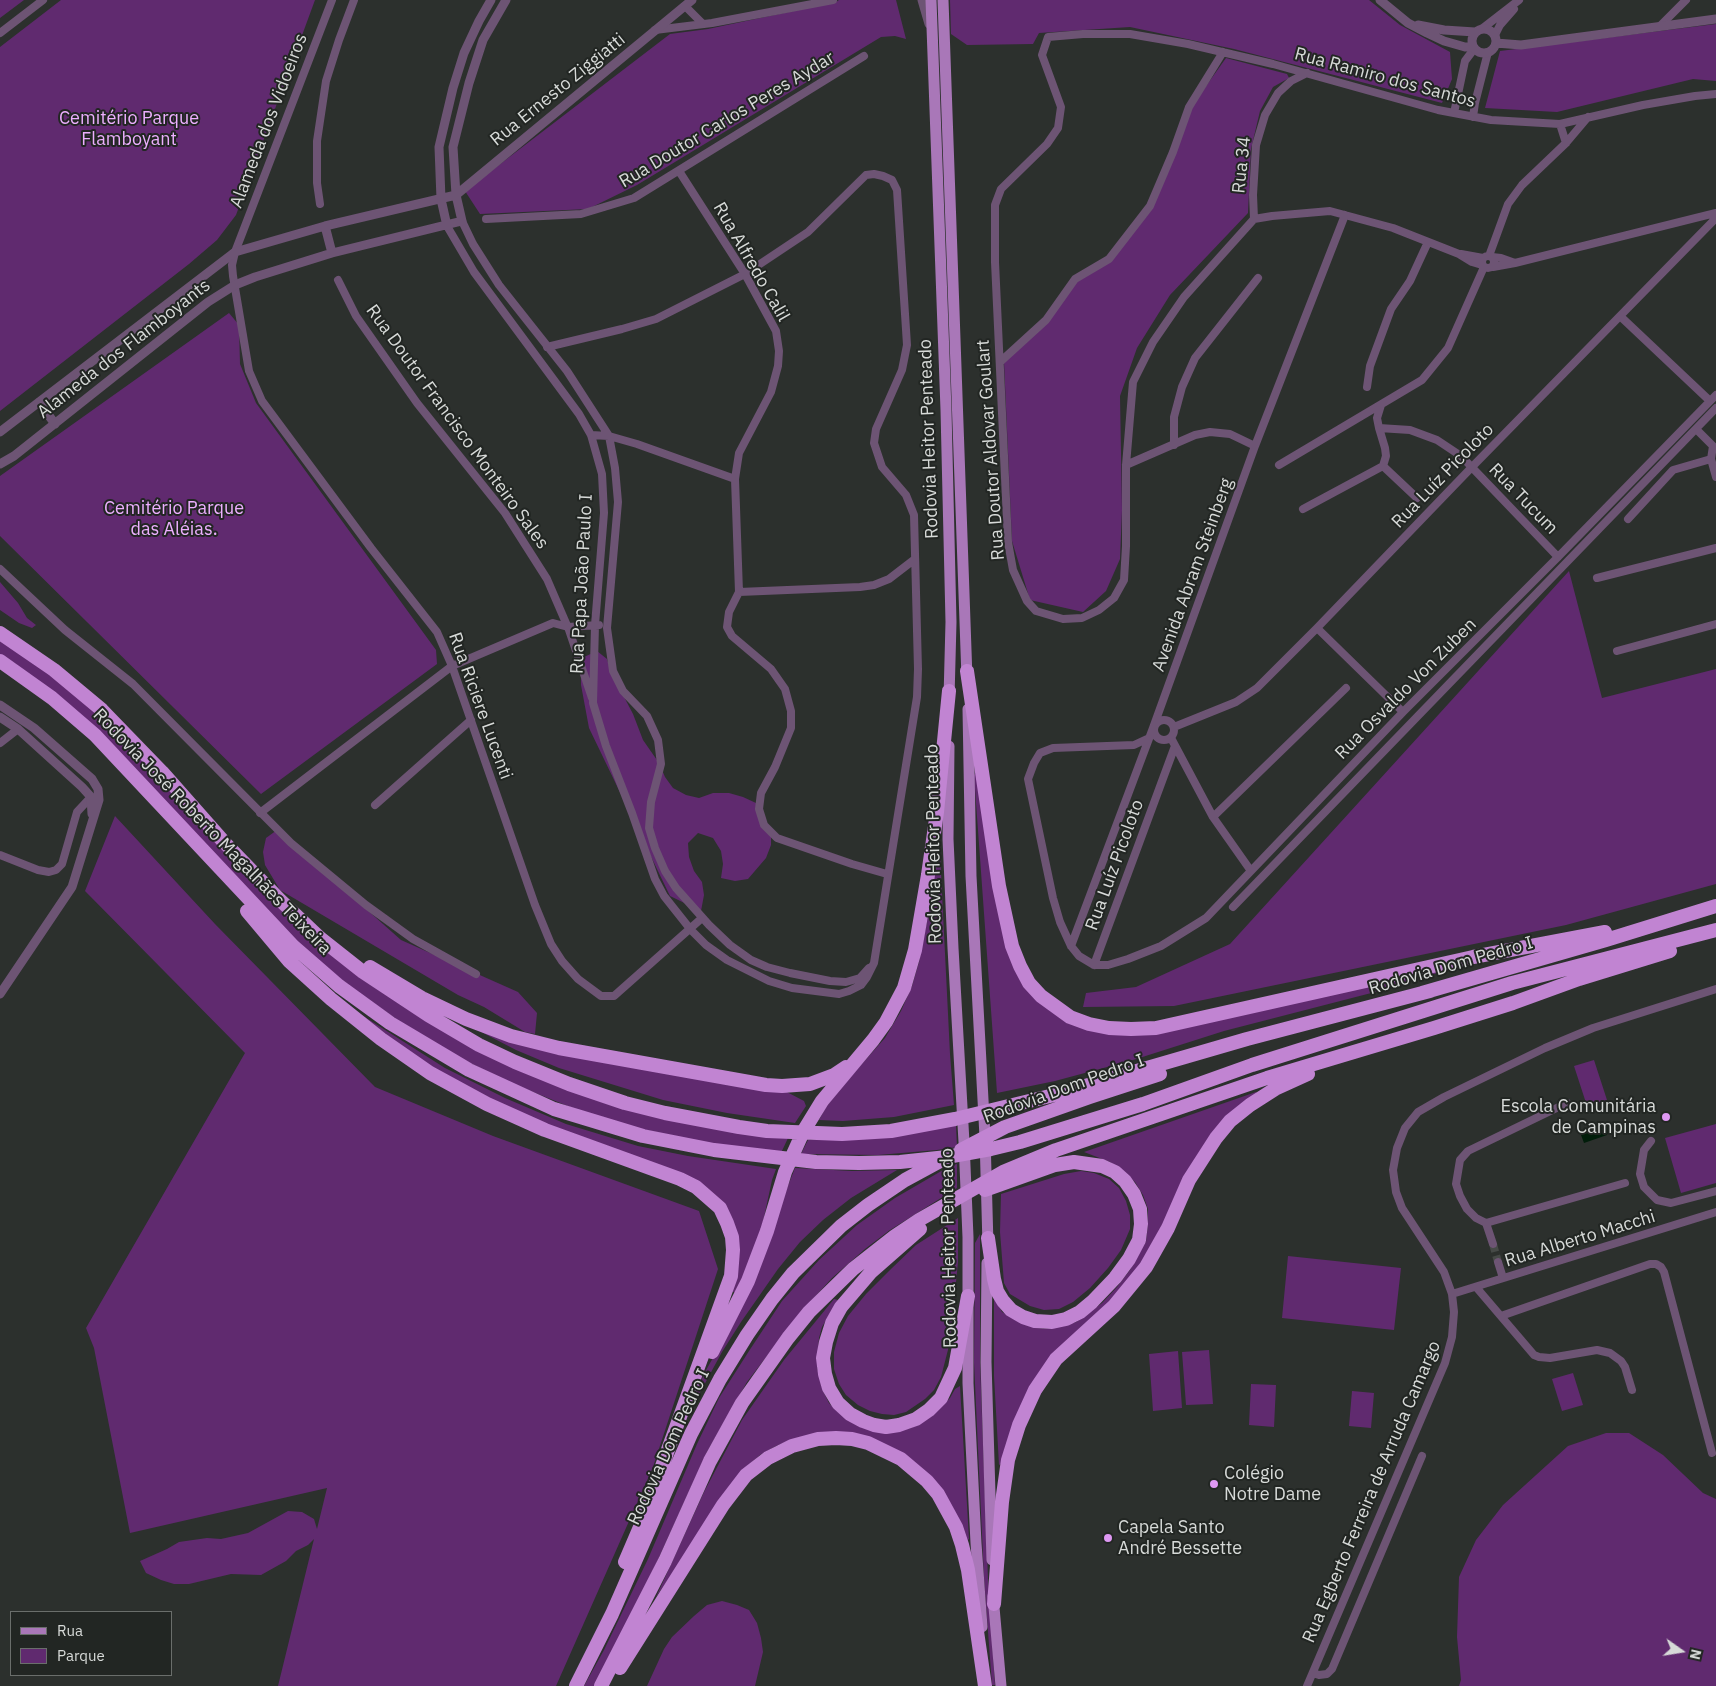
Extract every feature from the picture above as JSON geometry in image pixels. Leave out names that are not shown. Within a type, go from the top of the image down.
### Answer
[{"type":"highway","name":"Rodovia José Roberto Magalhães Teixeira","points":[[0,633],[54,670],[102,710],[162,772],[264,884],[341,956],[390,991],[463,1035],[544,1075],[598,1094],[666,1113],[730,1126],[767,1131],[842,1134],[868,1133],[954,1119],[1118,1077],[1247,1039],[1430,991]]},
{"type":"highway","name":"Rodovia José Roberto Magalhães Teixeira","points":[[0,661],[72,715],[95,735],[267,920],[316,967],[358,1001],[390,1023],[469,1070],[554,1109],[643,1136],[714,1150],[816,1162],[859,1163],[900,1162],[947,1157],[991,1149],[1020,1142],[1143,1104],[1252,1065],[1512,983],[1716,930]]},
{"type":"highway","points":[[967,671],[999,886],[1012,946],[1024,975],[1041,996],[1070,1017],[1089,1024],[1131,1030],[1172,1025],[1473,957],[1578,938],[1682,915]]},
{"type":"highway","points":[[683,1408],[748,1281],[767,1231],[792,1153],[812,1116],[873,1040],[896,1005],[904,988],[915,950],[938,812],[949,690]]},
{"type":"highway","points":[[141,783],[289,961],[331,999],[381,1039],[430,1072],[487,1104],[545,1130],[696,1187],[720,1208],[728,1223],[732,1237],[733,1263],[726,1292],[640,1527],[574,1686]]},
{"type":"highway","points":[[264,884],[336,942],[394,982],[444,1010],[511,1036],[593,1055],[782,1086],[810,1084],[824,1079],[845,1068],[858,1058]]},
{"type":"highway","name":"Rodovia Dom Pedro I","points":[[574,1686],[612,1614],[691,1434],[720,1379],[747,1335],[793,1273],[841,1226],[868,1205],[911,1176],[1005,1127],[1136,1082],[1430,991],[1716,906]]},
{"type":"highway","points":[[994,1604],[1002,1502],[1008,1460],[1027,1406],[1056,1359],[1114,1306],[1146,1267],[1168,1228],[1188,1180],[1216,1138],[1230,1122],[1250,1105],[1301,1076],[1450,1029],[1579,979],[1716,936]]},
{"type":"highway","points":[[601,1686],[661,1569],[710,1461],[742,1404],[809,1312],[853,1269],[895,1236],[919,1220],[951,1204],[1011,1168],[1103,1133],[1267,1078],[1513,1003]]},
{"type":"highway","points":[[968,1296],[955,1368],[941,1398],[929,1410],[916,1419],[899,1425],[886,1426],[874,1425],[863,1421],[850,1414],[838,1403],[829,1388],[823,1358],[832,1323],[846,1302],[871,1272],[951,1204],[1055,1165],[1074,1162],[1102,1166],[1115,1172],[1125,1180],[1134,1194],[1140,1210],[1139,1240],[1129,1259],[1115,1278],[1080,1312],[1066,1319],[1052,1322],[1035,1321],[1023,1317],[1011,1310],[1003,1301],[995,1285],[988,1232]]},
{"type":"highway","points":[[609,1686],[723,1505],[746,1475],[768,1458],[792,1446],[818,1439],[836,1438],[852,1439],[868,1444],[901,1459],[927,1481],[938,1494],[956,1527],[962,1545],[968,1570],[986,1686]]},
{"type":"main road","name":"Rodovia Heitor Penteado","points":[[931,0],[951,622],[948,840],[968,1237],[968,1383],[973,1500],[986,1686]]},
{"type":"main road","name":"Rodovia Heitor Penteado","points":[[943,0],[967,671],[971,876],[985,1137],[988,1232],[986,1362],[994,1604],[1001,1686]]},
{"type":"street","points":[[0,33],[43,0]]},
{"type":"street","name":"Alameda dos Vidoeiros","points":[[235,285],[232,265],[235,252],[332,0]]},
{"type":"street","points":[[320,204],[317,183],[317,141],[326,80],[354,0]]},
{"type":"street","name":"Rua Papa João Paulo I","points":[[491,0],[464,54],[453,88],[439,147],[441,199],[448,226],[474,272],[579,414],[590,435],[602,474],[604,514],[595,625],[593,704],[606,746],[655,879],[664,896],[691,930],[706,945],[728,960],[769,980],[792,988],[838,994],[850,991],[861,985],[868,977],[874,963]]},
{"type":"street","name":"Rua Papa João Paulo I","points":[[506,0],[483,40],[452,147],[456,195],[462,221],[473,244],[499,285],[566,371],[609,436],[615,468],[618,502],[607,624],[614,672],[623,691],[647,716],[658,740],[661,764],[651,802],[649,828],[654,848],[676,888],[730,946],[751,960],[782,971],[830,981],[846,982],[860,978],[874,963]]},
{"type":"street","points":[[655,30],[712,23],[834,0]]},
{"type":"street","points":[[922,0],[933,38]]},
{"type":"street","points":[[1380,0],[1408,23],[1444,41],[1475,49],[1482,53],[1488,52],[1494,47],[1500,26],[1520,0]]},
{"type":"street","points":[[1475,49],[1472,36],[1520,0]]},
{"type":"street","points":[[1660,26],[1686,0]]},
{"type":"street","points":[[689,3],[702,23]]},
{"type":"street","name":"Rua Ernesto Ziggiatti","points":[[441,199],[456,195],[689,3]]},
{"type":"street","points":[[1408,23],[1444,30],[1490,30],[1495,39],[1521,45],[1716,19]]},
{"type":"street","name":"Rua Ramiro dos Santos","points":[[1048,37],[1083,34],[1130,34],[1223,52],[1456,113],[1492,120],[1560,124],[1588,116],[1695,96],[1716,94]]},
{"type":"street","name":"Rua Doutor Aldovar Goulart","points":[[1048,37],[1042,55],[1061,107],[1058,128],[1047,144],[1001,189],[995,205],[995,262],[1008,542],[1014,570],[1027,601],[1036,611],[1063,619],[1082,618],[1099,610],[1114,598],[1124,580],[1126,464],[1133,382],[1153,342],[1184,297],[1254,219]]},
{"type":"street","points":[[1456,113],[1465,61],[1475,49]]},
{"type":"street","points":[[1000,362],[1046,320],[1075,279],[1110,259],[1150,206],[1189,107],[1223,52]]},
{"type":"street","points":[[1473,117],[1488,52]]},
{"type":"street","name":"Rua Doutor Carlos Peres Aydar","points":[[486,219],[520,219],[581,214],[634,198],[864,56]]},
{"type":"street","name":"Rua 34","points":[[1254,219],[1253,195],[1256,145],[1265,115],[1278,93],[1292,81],[1306,73]]},
{"type":"street","points":[[1280,465],[1381,405],[1394,395],[1422,380],[1448,348],[1486,261],[1508,204],[1522,185],[1566,143],[1588,116]]},
{"type":"street","points":[[1560,124],[1566,143]]},
{"type":"street","name":"Rua Alfredo Calil","points":[[679,171],[745,274],[776,332],[779,351],[778,366],[771,392],[739,453],[735,479],[739,592],[729,612],[727,627],[732,636],[771,668],[785,689],[791,711],[791,728],[775,767],[761,793],[759,809],[764,825],[777,838],[887,874]]},
{"type":"street","points":[[547,347],[656,319],[745,274],[808,232],[866,176],[874,174],[892,180],[897,190],[907,345],[902,370],[876,429],[874,443],[882,467],[906,495],[914,515],[918,669],[917,697],[874,963]]},
{"type":"street","name":"Alameda dos Flamboyants","points":[[0,432],[235,252],[325,226],[441,199]]},
{"type":"street","points":[[1254,219],[1330,211],[1393,228],[1459,254],[1469,254],[1486,261],[1501,258],[1515,263]]},
{"type":"street","points":[[1486,261],[1490,268],[1515,263],[1716,213]]},
{"type":"street","name":"Avenida Abram Steinberg","points":[[1071,946],[1153,728],[1255,446],[1345,215]]},
{"type":"street","name":"Rua Luíz Picoloto","points":[[1174,727],[1236,702],[1258,688],[1716,218]]},
{"type":"street","points":[[448,226],[462,221]]},
{"type":"street","points":[[325,226],[332,253]]},
{"type":"street","name":"Alameda dos Flamboyants","points":[[0,464],[14,456],[208,302],[235,285],[332,253],[448,226]]},
{"type":"street","points":[[1367,387],[1370,366],[1391,310],[1410,281],[1428,242]]},
{"type":"street","points":[[1174,445],[1174,418],[1182,387],[1195,358],[1258,278]]},
{"type":"street","name":"Rua Doutor Francisco Monteiro Sales","points":[[338,280],[356,316],[417,403],[505,513],[547,580],[568,627],[593,704]]},
{"type":"street","name":"Rua Riciere Lucenti","points":[[235,285],[250,371],[262,401],[371,548],[437,632],[452,666],[535,905],[551,944],[562,961],[578,979],[601,996],[614,996],[691,930],[702,918]]},
{"type":"street","points":[[1620,316],[1710,401]]},
{"type":"street","name":"Rua Osvaldo Von Zuben","points":[[1094,966],[1108,965],[1161,946],[1206,918],[1403,712],[1558,557],[1716,394]]},
{"type":"street","points":[[39,402],[55,424]]},
{"type":"street","points":[[1303,509],[1383,466],[1386,456],[1385,448],[1377,418],[1381,405]]},
{"type":"street","name":"Rua Osvaldo Von Zuben","points":[[1233,907],[1716,408]]},
{"type":"street","name":"Rua Tucum","points":[[1379,428],[1410,430],[1437,440],[1461,456],[1558,557]]},
{"type":"street","points":[[1696,429],[1713,446],[1711,459],[1716,476]]},
{"type":"street","points":[[1126,464],[1195,435],[1210,432],[1230,434],[1255,446]]},
{"type":"street","points":[[590,435],[609,436],[735,479]]},
{"type":"street","points":[[1628,519],[1674,470],[1711,459]]},
{"type":"street","points":[[1383,466],[1417,498]]},
{"type":"street","points":[[1597,578],[1716,548]]},
{"type":"street","points":[[739,592],[867,586],[889,579],[916,559]]},
{"type":"street","points":[[0,569],[65,630],[134,684],[186,735],[260,814],[291,843],[366,905],[414,939],[476,974]]},
{"type":"street","points":[[260,814],[452,666],[553,623],[568,627],[607,624]]},
{"type":"street","points":[[1617,651],[1716,624]]},
{"type":"street","points":[[1317,628],[1403,712]]},
{"type":"street","points":[[1213,817],[1346,688]]},
{"type":"street","points":[[0,704],[26,722],[92,779],[98,789],[99,800],[72,887],[0,994]]},
{"type":"street","points":[[0,717],[18,730],[82,787],[91,797],[93,819]]},
{"type":"street","points":[[375,805],[471,720]]},
{"type":"street","points":[[1161,720],[1166,720],[1174,727],[1174,733],[1167,741],[1161,741],[1153,733],[1156,723],[1161,720]]},
{"type":"street","points":[[0,743],[26,722]]},
{"type":"street","points":[[1071,946],[1060,922],[1053,898],[1028,780],[1034,763],[1040,753],[1052,748],[1134,746],[1149,738]]},
{"type":"street","points":[[1171,738],[1213,817],[1251,871]]},
{"type":"street","name":"Rua Luíz Picoloto","points":[[1071,946],[1079,956],[1094,966],[1174,746]]},
{"type":"street","points":[[48,757],[56,747]]},
{"type":"street","points":[[0,855],[38,870],[49,872],[56,870],[62,864],[78,812],[91,797]]},
{"type":"street","name":"Rua Egberto Ferreira de Arruda Camargo","points":[[1307,1686],[1445,1363],[1452,1336],[1454,1312],[1452,1294],[1444,1272],[1402,1208],[1396,1192],[1393,1170],[1397,1148],[1405,1128],[1418,1112],[1444,1097],[1553,1045],[1593,1028],[1716,989]]},
{"type":"street","points":[[1567,1103],[1468,1151],[1460,1160],[1456,1184],[1467,1209],[1476,1218],[1486,1223],[1625,1183]]},
{"type":"street","points":[[1651,1141],[1644,1150],[1640,1174],[1644,1187],[1658,1200],[1671,1203],[1716,1191]]},
{"type":"street","name":"Rua Alberto Macchi","points":[[1452,1294],[1716,1212]]},
{"type":"street","points":[[1486,1223],[1493,1244]]},
{"type":"street","points":[[1498,1262],[1503,1278]]},
{"type":"street","points":[[1501,1316],[1650,1264],[1661,1266],[1712,1453]]},
{"type":"street","points":[[1476,1287],[1530,1351],[1539,1357],[1550,1358],[1597,1350],[1610,1353],[1621,1361],[1625,1367],[1632,1390]]},
{"type":"street","points":[[1313,1673],[1319,1675],[1327,1674],[1332,1669],[1422,1456]]},
{"type":"green space","points":[[0,0],[24,0],[0,18]]},
{"type":"green space","name":"Cemitério Parque Flamboyant","points":[[61,0],[315,0],[236,215],[217,240],[189,264],[0,411],[0,47]]},
{"type":"green space","points":[[839,0],[896,0],[906,39],[895,36],[881,37],[637,185],[588,209],[480,214],[465,191],[670,34],[708,29]]},
{"type":"green space","points":[[950,0],[1369,0],[1400,25],[1450,52],[1452,79],[1442,103],[1234,49],[1130,27],[1039,33],[1033,44],[967,45],[951,34]]},
{"type":"green space","points":[[1716,24],[1716,81],[1693,79],[1557,112],[1485,108],[1500,51]]},
{"type":"green space","points":[[1226,58],[1287,74],[1289,78],[1273,87],[1260,111],[1251,149],[1248,213],[1170,295],[1137,348],[1120,396],[1122,510],[1120,559],[1106,591],[1083,612],[1030,600],[1012,541],[1004,362],[1077,280],[1110,261],[1152,209],[1194,103]]},
{"type":"green space","name":"Cemitério Parque das Aléias.","points":[[229,313],[239,325],[240,364],[256,403],[436,650],[437,664],[261,794],[0,536],[0,476]]},
{"type":"green space","points":[[1569,571],[1602,698],[1716,669],[1716,884],[1566,925],[1174,1006],[1083,1007],[1086,993],[1136,987],[1230,944]]},
{"type":"green space","points":[[0,582],[18,603],[27,618],[36,625],[32,628],[19,623],[0,610]]},
{"type":"green space","points":[[0,639],[58,680],[100,716],[315,938],[547,1080],[788,1138],[781,1153],[708,1143],[641,1129],[580,1111],[506,1081],[458,1057],[405,1025],[356,991],[312,956],[16,664],[0,654]]},
{"type":"green space","points":[[597,651],[607,659],[611,672],[633,714],[643,740],[673,788],[686,795],[699,798],[713,793],[729,793],[743,797],[756,803],[771,830],[771,845],[766,858],[748,879],[735,881],[721,878],[723,864],[721,851],[713,838],[698,833],[688,843],[689,857],[694,871],[702,882],[704,895],[701,911],[670,896],[589,728],[581,685],[581,670],[584,657]]},
{"type":"green space","points":[[977,772],[992,868],[1032,992],[1114,1033],[1450,969],[1379,991],[1224,1031],[1133,1060],[1055,1081],[997,1093],[974,775]]},
{"type":"green space","points":[[115,816],[215,924],[375,1087],[493,1136],[699,1211],[718,1269],[653,1467],[556,1686],[278,1686],[314,1539],[308,1545],[296,1551],[286,1561],[261,1575],[231,1574],[189,1584],[174,1584],[146,1573],[140,1561],[179,1542],[207,1538],[221,1539],[248,1533],[288,1511],[302,1512],[314,1519],[317,1529],[327,1488],[130,1533],[94,1348],[86,1328],[245,1053],[85,891]]},
{"type":"green space","points":[[277,830],[401,940],[518,992],[537,1013],[535,1034],[525,1032],[484,1007],[458,995],[280,890],[265,865],[263,852],[266,838]]},
{"type":"green space","points":[[940,853],[954,1105],[894,1117],[843,1121],[819,1120],[826,1107],[843,1085],[885,1038],[901,1011],[912,986],[919,962],[929,911],[936,857]]},
{"type":"green space","points":[[360,1014],[445,1068],[505,1098],[566,1124],[638,1146],[688,1156],[776,1169],[760,1236],[737,1294],[732,1291],[726,1207],[469,1091],[416,1058]]},
{"type":"green space","points":[[464,1023],[785,1091],[804,1101],[806,1106],[795,1123],[727,1113],[663,1100],[559,1068],[516,1050]]},
{"type":"green space","points":[[1594,1060],[1607,1100],[1587,1106],[1574,1066]]},
{"type":"green space","points":[[1256,1092],[1257,1094],[1239,1109],[1164,1222],[1135,1274],[1120,1292],[1059,1349],[1003,1463],[999,1465],[994,1376],[994,1297],[1002,1312],[1036,1328],[1050,1329],[1076,1322],[1102,1303],[1117,1287],[1130,1270],[1146,1241],[1148,1209],[1143,1195],[1135,1182],[1110,1162],[1084,1152]]},
{"type":"green space","points":[[1716,1124],[1716,1183],[1681,1193],[1665,1138]]},
{"type":"green space","points":[[956,1125],[957,1147],[878,1155],[801,1154],[808,1140],[832,1140]]},
{"type":"green space","points":[[957,1164],[957,1188],[890,1230],[832,1278],[799,1314],[747,1382],[707,1452],[656,1564],[595,1686],[584,1686],[604,1650],[648,1559],[697,1444],[719,1398],[782,1301],[819,1260],[857,1225],[895,1198],[950,1166]]},
{"type":"green space","points":[[795,1168],[852,1171],[897,1170],[851,1198],[823,1220],[800,1242],[778,1269],[741,1322],[722,1352],[678,1433],[705,1372],[737,1315]]},
{"type":"green space","points":[[1081,1171],[1094,1173],[1109,1179],[1119,1188],[1126,1201],[1130,1215],[1130,1229],[1121,1250],[1108,1268],[1090,1288],[1073,1302],[1059,1309],[1044,1310],[1030,1306],[1010,1294],[1004,1283],[1000,1232],[1001,1194],[1064,1174]]},
{"type":"green space","points":[[958,1218],[958,1262],[950,1342],[941,1377],[934,1390],[925,1399],[906,1412],[894,1415],[870,1411],[858,1405],[846,1395],[839,1384],[834,1369],[834,1352],[839,1333],[848,1316],[866,1294],[892,1268],[916,1245]]},
{"type":"green space","points":[[980,1234],[980,1362],[988,1579],[995,1685],[992,1685],[984,1578],[974,1362],[975,1243]]},
{"type":"green space","points":[[1288,1256],[1401,1268],[1394,1330],[1282,1318]]},
{"type":"green space","points":[[834,1299],[838,1300],[822,1327],[819,1338],[817,1367],[823,1391],[829,1403],[839,1413],[897,1431],[911,1428],[932,1416],[950,1398],[955,1389],[960,1386],[969,1539],[965,1542],[959,1524],[887,1446],[793,1439],[760,1455],[745,1468],[656,1597],[704,1492],[742,1420],[784,1360]]},
{"type":"green space","points":[[1209,1350],[1213,1404],[1186,1405],[1182,1352]]},
{"type":"green space","points":[[1178,1351],[1182,1408],[1153,1411],[1149,1354]]},
{"type":"green space","points":[[1573,1373],[1583,1405],[1562,1411],[1552,1379]]},
{"type":"green space","points":[[1251,1384],[1276,1385],[1274,1427],[1249,1425]]},
{"type":"green space","points":[[1352,1391],[1374,1393],[1371,1428],[1349,1426]]},
{"type":"green space","points":[[1606,1433],[1629,1433],[1663,1455],[1703,1493],[1716,1499],[1716,1686],[1459,1686],[1461,1680],[1457,1637],[1459,1577],[1476,1540],[1503,1505],[1568,1446]]},
{"type":"green space","points":[[722,1601],[749,1610],[757,1623],[763,1652],[755,1686],[647,1686],[664,1649],[672,1637],[707,1605]]},
{"type":"shaded area","points":[[1612,1124],[1614,1129],[1609,1130],[1607,1135],[1584,1143],[1581,1135],[1587,1133],[1591,1128]]},
{"type":"tunnel","points":[[1493,1244],[1498,1262]]},
{"type":"place","name":"Escola Comunitária de Campinas","points":[[1666,1117]]},
{"type":"place","name":"Colégio Notre Dame","points":[[1214,1484]]},
{"type":"place","name":"Capela Santo André Bessette","points":[[1108,1538]]}]
